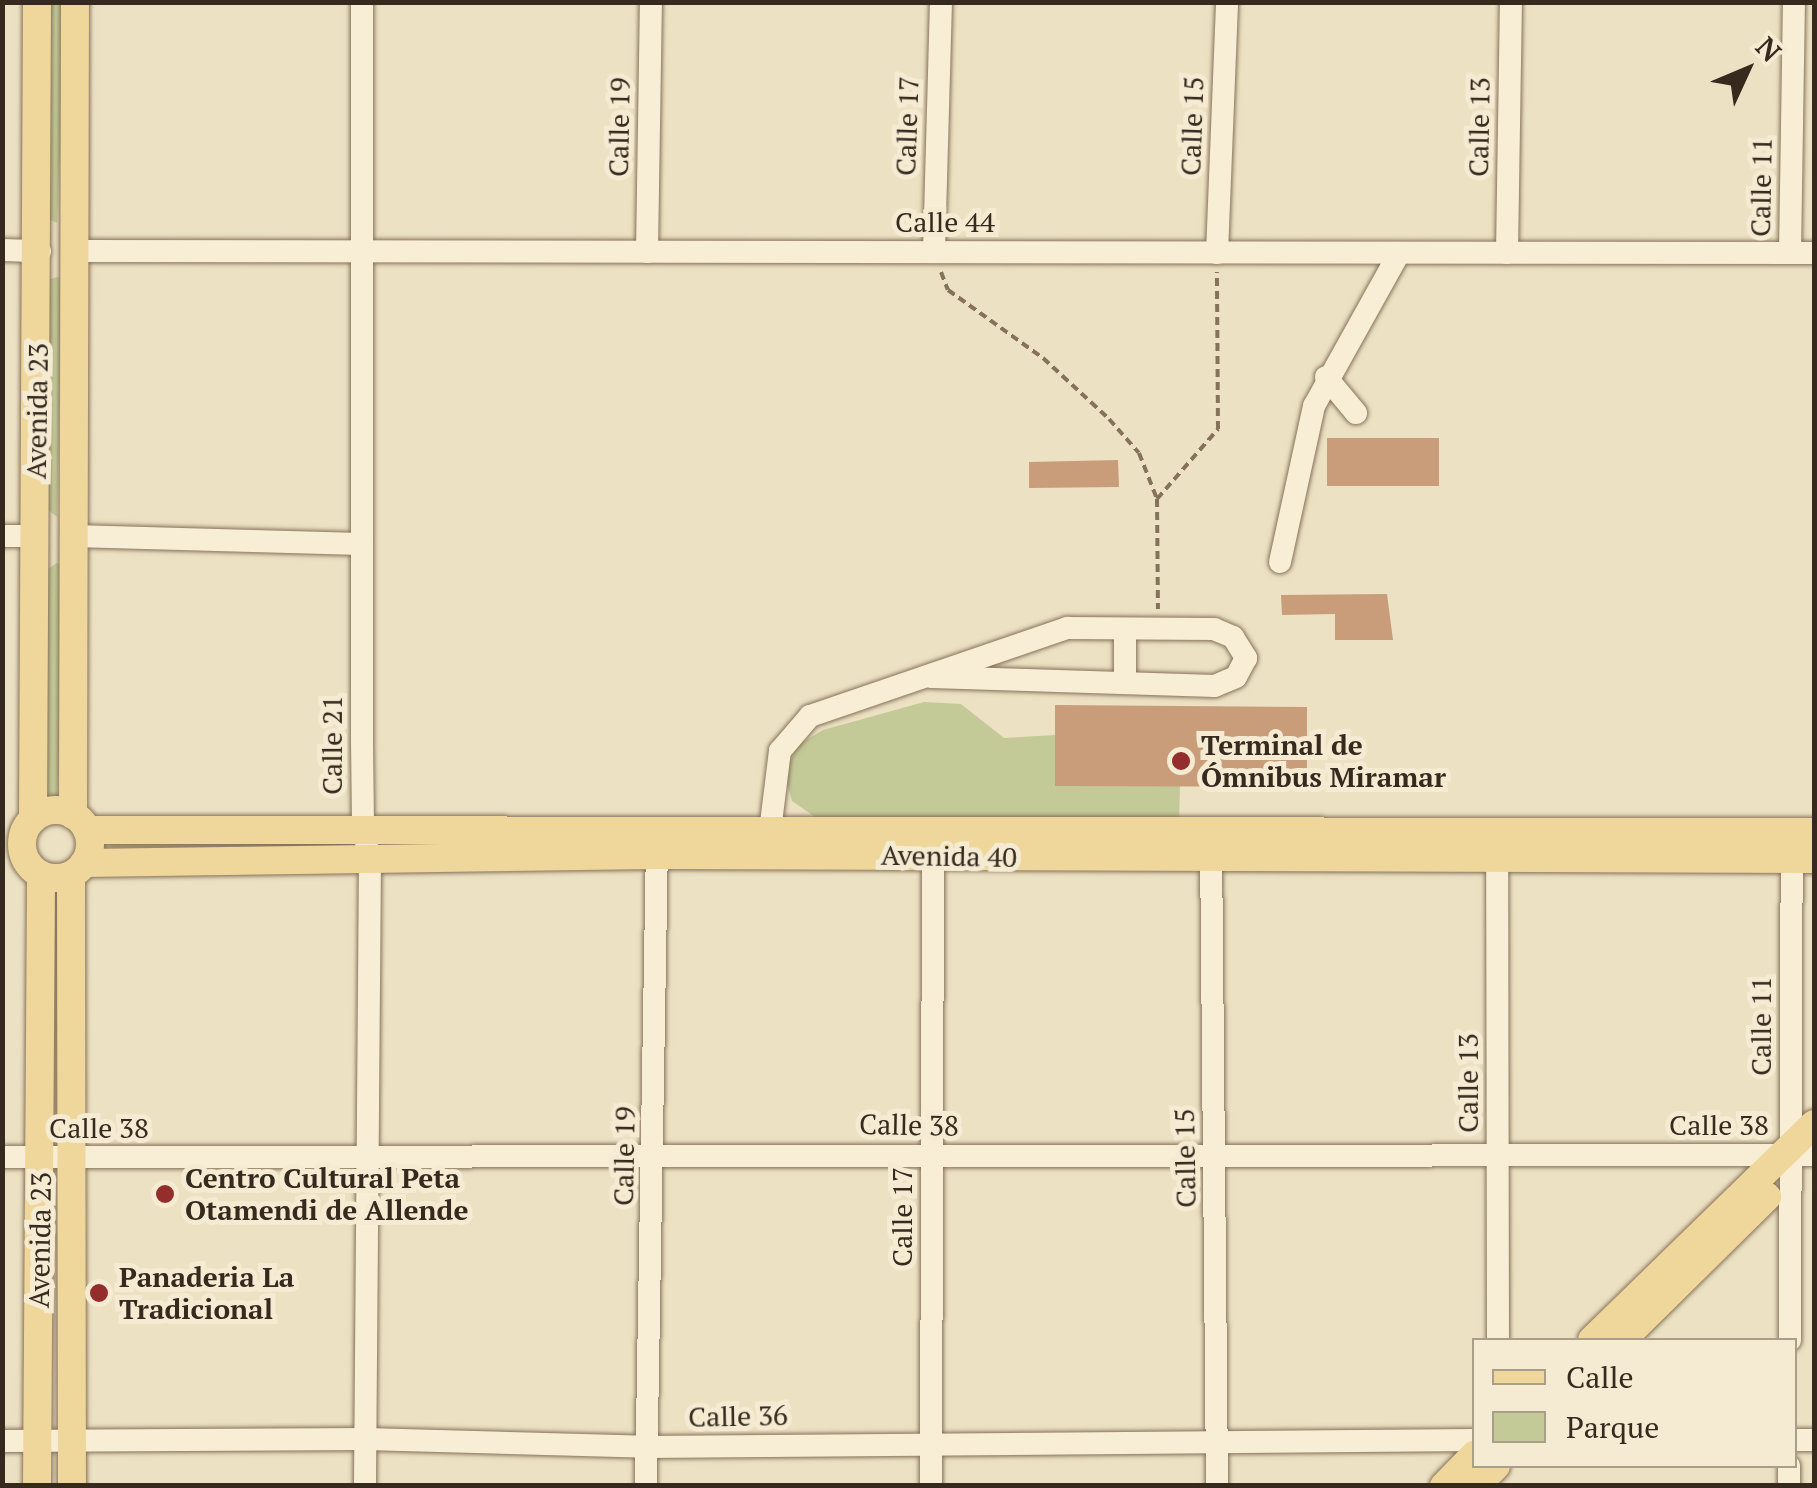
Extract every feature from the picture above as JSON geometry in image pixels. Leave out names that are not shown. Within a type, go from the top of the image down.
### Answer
[{"type":"main road","name":"Avenida 23","points":[[19,836],[36,536],[40,251],[37,2]]},
{"type":"main road","name":"Avenida 23","points":[[76,2],[74,536],[80,822]]},
{"type":"main road","points":[[40,251],[74,251]]},
{"type":"main road","points":[[36,536],[74,536]]},
{"type":"main road","name":"Avenida 40","points":[[19,836],[53,810],[80,822],[657,842],[932,842],[1211,831],[1516,831],[1803,846]]},
{"type":"main road","points":[[78,869],[80,822]]},
{"type":"main road","points":[[19,836],[27,862],[41,875]]},
{"type":"main road","name":"Avenida 40","points":[[41,875],[78,869],[370,859],[657,842]]},
{"type":"main road","name":"Avenida 40","points":[[932,842],[1211,860],[1497,857],[1803,846]]},
{"type":"main road","name":"Avenida 23","points":[[72,1486],[78,869]]},
{"type":"main road","name":"Avenida 23","points":[[37,1486],[41,875]]},
{"type":"main road","points":[[1624,1338],[1799,1156],[1814,1124]]},
{"type":"main road","points":[[1594,1338],[1799,1156]]},
{"type":"main road","points":[[1444,1486],[1472,1458]]},
{"type":"main road","points":[[1476,1486],[1496,1468]]},
{"type":"street","name":"Calle 21","points":[[362,2],[362,829],[370,859],[365,1486]]},
{"type":"street","name":"Calle 19","points":[[647,252],[651,2]]},
{"type":"street","name":"Calle 17","points":[[934,252],[941,2]]},
{"type":"street","name":"Calle 15","points":[[1217,252],[1227,2]]},
{"type":"street","name":"Calle 13","points":[[1507,253],[1512,2]]},
{"type":"street","name":"Calle 11","points":[[1790,254],[1794,2]]},
{"type":"street","points":[[2,250],[40,251]]},
{"type":"street","name":"Calle 44","points":[[74,251],[1814,254]]},
{"type":"street","points":[[1280,562],[1326,377],[1400,253]]},
{"type":"street","points":[[1326,377],[1356,414]]},
{"type":"street","points":[[2,536],[36,536]]},
{"type":"street","points":[[74,536],[362,544]]},
{"type":"street","points":[[768,842],[780,751],[798,724],[1067,628],[1222,630],[1246,658],[1226,684],[932,677]]},
{"type":"street","points":[[1125,629],[1125,683]]},
{"type":"street","name":"Calle 15","points":[[1211,831],[1217,1486]]},
{"type":"street","points":[[1497,857],[1516,831]]},
{"type":"street","name":"Calle 19","points":[[646,1486],[655,1154],[657,842]]},
{"type":"street","name":"Calle 17","points":[[932,842],[932,1486]]},
{"type":"street","name":"Calle 11","points":[[1790,1338],[1799,1156],[1803,846]]},
{"type":"street","name":"Calle 13","points":[[1497,857],[1498,1338]]},
{"type":"street","name":"Calle 38","points":[[2,1157],[655,1154],[1215,1160],[1498,1153],[1799,1156]]},
{"type":"street","name":"Calle 36","points":[[2,1442],[365,1439],[646,1447],[1472,1440]]},
{"type":"path","points":[[934,252],[948,290],[1043,358],[1139,453],[1156,499],[1158,620]]},
{"type":"path","points":[[1156,499],[1218,429],[1217,252]]},
{"type":"green space","points":[[47,3],[66,3],[57,223],[48,219]]},
{"type":"green space","points":[[62,279],[57,517],[43,506],[48,280]]},
{"type":"green space","points":[[57,563],[65,569],[57,803],[43,792],[46,570]]},
{"type":"green space","points":[[924,702],[961,704],[1004,738],[1055,735],[1180,786],[1179,822],[818,819],[792,801],[784,773],[799,744],[823,730]]},
{"type":"green space","points":[[109,843],[349,844],[111,847]]},
{"type":"building","points":[[1327,438],[1439,438],[1439,486],[1327,486]]},
{"type":"building","points":[[1118,460],[1119,487],[1029,488],[1029,462]]},
{"type":"building","points":[[1387,594],[1393,640],[1335,640],[1335,614],[1282,615],[1281,595]]},
{"type":"building","name":"Terminal de Ómnibus Miramar","points":[[1055,705],[1307,707],[1307,787],[1055,786]]},
{"type":"place","name":"Terminal de Ómnibus Miramar","points":[[1181,761]]},
{"type":"place","name":"Centro Cultural Peta Otamendi de Allende","points":[[165,1194]]},
{"type":"place","name":"Panaderia La Tradicional","points":[[99,1293]]}]
